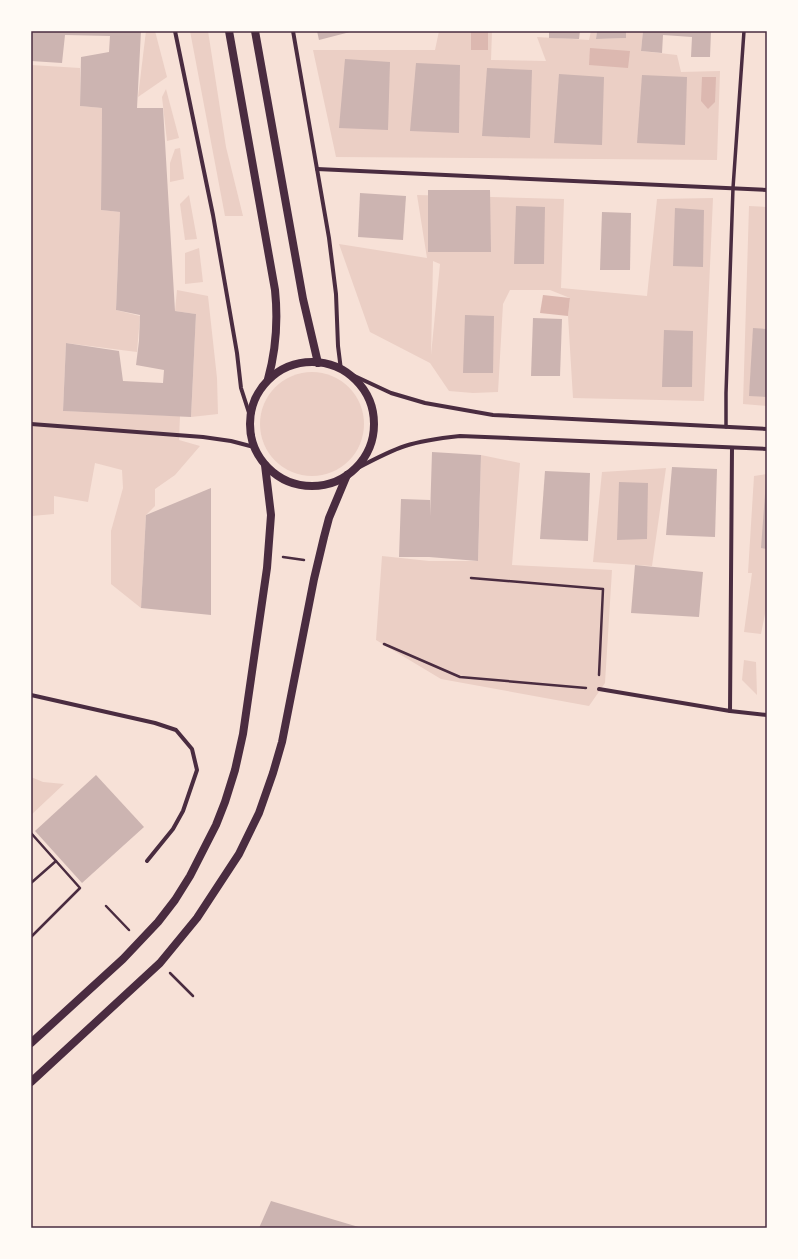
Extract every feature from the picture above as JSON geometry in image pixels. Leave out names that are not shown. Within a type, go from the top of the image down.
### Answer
[{"type":"main road","points":[[229,31],[275,290],[276,342],[268,379]]},
{"type":"main road","points":[[255,31],[303,299],[318,362]]},
{"type":"main road","points":[[31,1082],[160,963],[198,918],[239,854],[259,812],[273,773],[282,742],[318,563],[329,518],[350,473],[365,456],[373,430],[373,417],[370,404],[356,381],[343,371],[330,365],[318,362],[300,363],[288,366],[268,379],[255,399],[250,416],[250,432],[254,447],[265,465],[283,479],[312,486],[327,484],[350,473]]},
{"type":"main road","points":[[31,1043],[123,959],[158,922],[175,900],[205,847],[225,802],[240,748],[268,554],[271,515],[265,465]]},
{"type":"street","points":[[175,31],[213,215],[237,354],[241,388],[250,416]]},
{"type":"street","points":[[293,31],[317,169],[336,294],[338,332],[343,371],[391,393],[426,403],[493,415],[767,429]]},
{"type":"street","points":[[726,427],[733,188],[744,31]]},
{"type":"street","points":[[317,169],[767,190]]},
{"type":"street","points":[[31,424],[203,437],[231,441],[254,447]]},
{"type":"street","points":[[350,473],[390,452],[406,446],[434,439],[460,436],[767,449]]},
{"type":"street","points":[[730,711],[732,448]]},
{"type":"street","points":[[599,689],[730,711],[767,714]]},
{"type":"street","points":[[31,695],[155,723],[176,730],[192,749],[197,770],[183,810],[173,829],[147,861]]},
{"type":"path","points":[[268,554],[318,563]]},
{"type":"path","points":[[384,644],[460,677],[599,689],[603,589],[471,578]]},
{"type":"path","points":[[31,834],[80,888],[31,937]]},
{"type":"path","points":[[31,883],[56,861]]},
{"type":"shaded area","points":[[146,31],[155,31],[167,77],[138,97]]},
{"type":"shaded area","points":[[190,31],[208,31],[226,147],[243,216],[225,216]]},
{"type":"shaded area","points":[[439,31],[492,31],[491,60],[546,61],[537,37],[589,40],[591,31],[597,31],[596,39],[626,38],[626,31],[643,31],[641,51],[677,55],[681,72],[720,71],[717,160],[336,157],[313,50],[435,50]]},
{"type":"shaded area","points":[[471,31],[488,31],[488,50],[471,50]]},
{"type":"shaded area","points":[[590,48],[630,51],[628,68],[589,65]]},
{"type":"shaded area","points":[[31,65],[80,68],[80,106],[102,108],[101,210],[120,212],[116,310],[140,316],[137,352],[66,343],[63,411],[180,416],[179,440],[200,446],[175,475],[155,489],[155,506],[146,515],[141,608],[111,584],[111,531],[123,488],[122,470],[95,463],[88,502],[54,496],[54,514],[32,516],[31,557]]},
{"type":"shaded area","points":[[702,77],[716,77],[715,102],[708,109],[701,101]]},
{"type":"shaded area","points":[[166,89],[179,138],[167,141],[162,97]]},
{"type":"shaded area","points":[[180,148],[184,179],[170,182],[170,163],[175,149]]},
{"type":"shaded area","points":[[189,195],[197,239],[185,240],[180,204]]},
{"type":"shaded area","points":[[417,195],[564,199],[561,288],[647,296],[657,199],[713,198],[704,401],[573,398],[568,316],[570,298],[550,290],[510,290],[503,304],[498,392],[473,393],[449,391],[430,363],[370,332],[339,244],[427,258]],"holes":[[[433,261],[440,264],[431,355]]]},
{"type":"shaded area","points":[[749,206],[767,207],[767,406],[743,404]]},
{"type":"shaded area","points":[[199,248],[203,282],[185,284],[185,253]]},
{"type":"shaded area","points":[[177,290],[208,296],[217,378],[218,414],[191,417],[196,314],[175,311]]},
{"type":"shaded area","points":[[543,295],[570,298],[568,316],[540,313]]},
{"type":"shaded area","points":[[312,372],[332,376],[349,387],[360,404],[364,424],[360,444],[349,461],[332,472],[312,476],[292,472],[275,461],[264,444],[260,424],[264,404],[275,387],[292,376]]},
{"type":"shaded area","points":[[481,455],[520,463],[512,565],[612,570],[605,683],[589,706],[441,679],[376,640],[382,556],[429,561],[478,561]]},
{"type":"shaded area","points":[[666,468],[652,566],[593,562],[602,472]]},
{"type":"shaded area","points":[[767,474],[767,604],[761,634],[744,632],[752,573],[748,573],[754,476]]},
{"type":"shaded area","points":[[744,660],[756,662],[757,695],[742,680]]},
{"type":"shaded area","points":[[31,777],[43,782],[64,784],[31,815]]},
{"type":"building","points":[[31,31],[141,31],[137,108],[163,108],[175,311],[196,314],[191,417],[63,411],[66,343],[119,351],[123,381],[163,383],[164,370],[136,365],[140,315],[116,310],[120,212],[101,210],[102,108],[80,106],[81,57],[109,52],[110,36],[65,35],[62,63],[31,61]]},
{"type":"building","points":[[317,31],[350,31],[350,32],[319,40]]},
{"type":"building","points":[[549,31],[580,31],[579,39],[549,38]]},
{"type":"building","points":[[597,31],[626,31],[626,38],[596,39]]},
{"type":"building","points":[[643,31],[711,31],[710,57],[691,57],[692,37],[663,35],[662,53],[641,51]]},
{"type":"building","points":[[345,59],[390,62],[388,130],[339,128]]},
{"type":"building","points":[[416,63],[460,65],[459,133],[410,131]]},
{"type":"building","points":[[487,68],[532,70],[530,138],[482,136]]},
{"type":"building","points":[[559,74],[604,77],[602,145],[554,143]]},
{"type":"building","points":[[642,75],[687,77],[685,145],[637,143]]},
{"type":"building","points":[[428,190],[490,190],[491,252],[428,252]]},
{"type":"building","points":[[360,193],[406,196],[403,240],[358,237]]},
{"type":"building","points":[[516,206],[545,207],[544,264],[514,264]]},
{"type":"building","points":[[675,208],[704,210],[703,267],[673,266]]},
{"type":"building","points":[[602,212],[631,213],[630,270],[600,270]]},
{"type":"building","points":[[465,315],[494,316],[493,373],[463,373]]},
{"type":"building","points":[[533,318],[562,319],[560,376],[531,376]]},
{"type":"building","points":[[753,328],[767,329],[767,397],[749,396]]},
{"type":"building","points":[[664,330],[693,331],[692,387],[662,387]]},
{"type":"building","points":[[432,452],[481,455],[478,561],[429,557],[399,557],[401,499],[430,500],[430,517]]},
{"type":"building","points":[[672,467],[717,469],[715,537],[666,535]]},
{"type":"building","points":[[545,471],[590,473],[588,541],[540,539]]},
{"type":"building","points":[[767,481],[767,549],[761,548]]},
{"type":"building","points":[[619,482],[648,483],[647,539],[617,540]]},
{"type":"building","points":[[211,488],[211,615],[141,608],[146,515]]},
{"type":"building","points":[[635,565],[703,572],[699,617],[631,613]]},
{"type":"building","points":[[96,775],[144,827],[82,883],[35,831]]},
{"type":"building","points":[[271,1201],[362,1228],[259,1228]]}]
